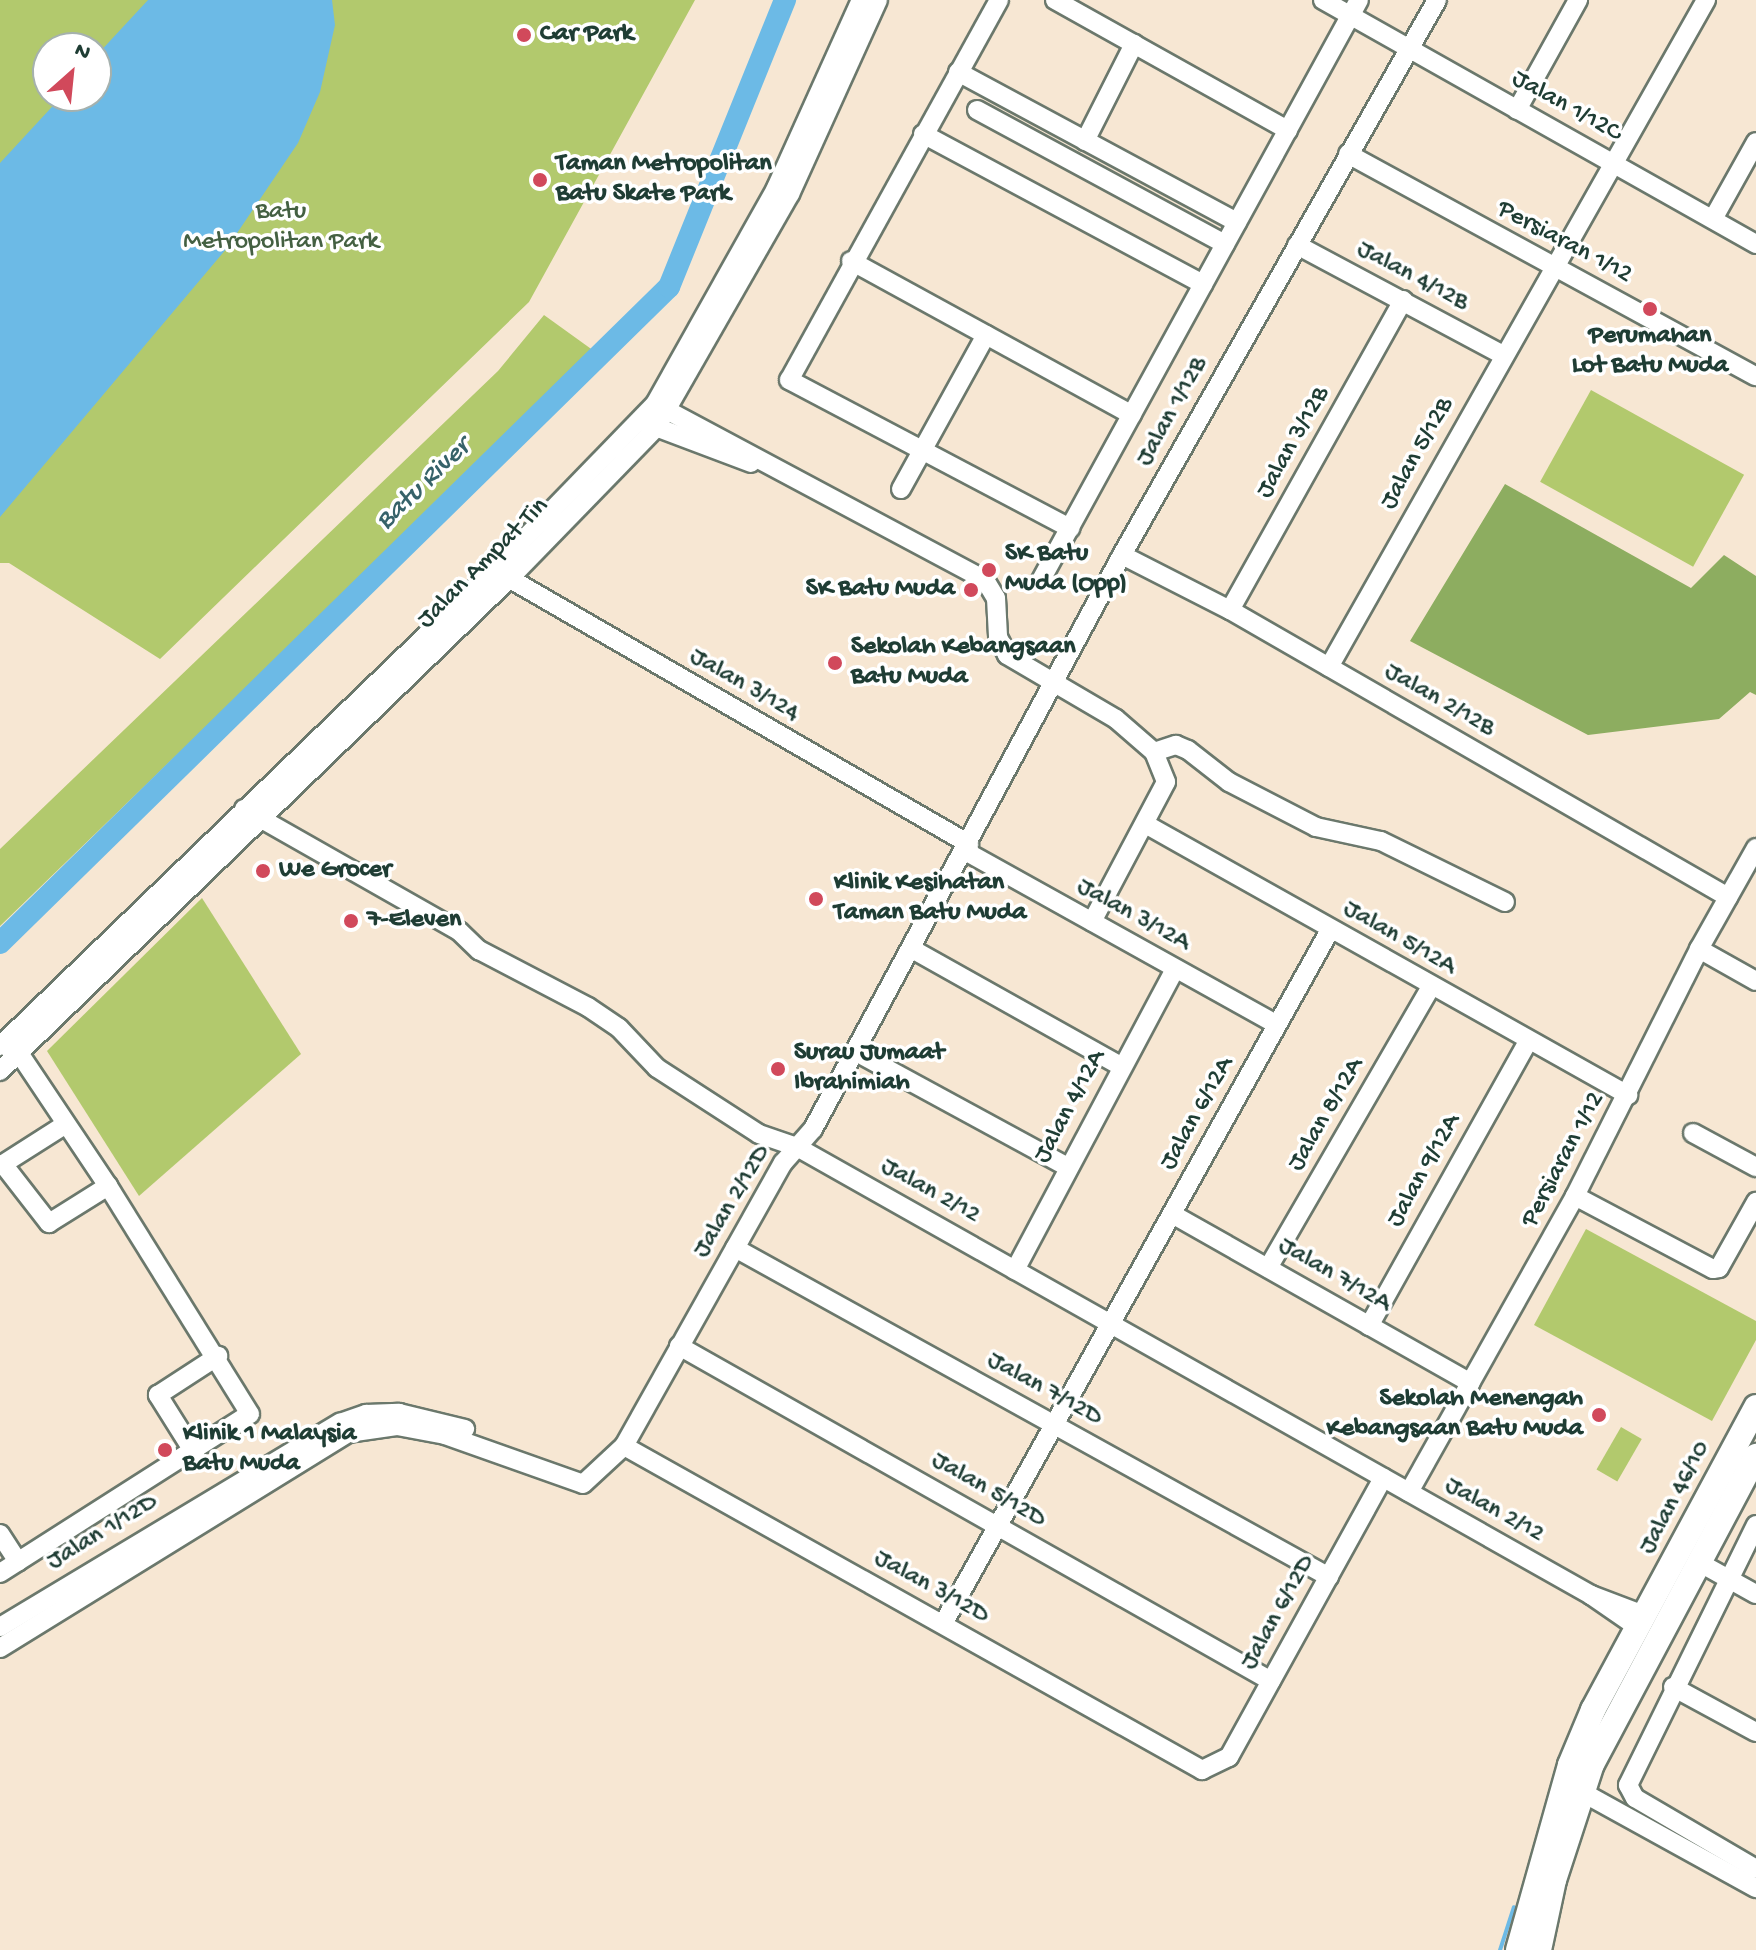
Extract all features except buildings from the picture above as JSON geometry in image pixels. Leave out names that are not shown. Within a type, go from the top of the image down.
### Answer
[{"type":"main road","name":"Jalan 46/10","points":[[1518,1950],[1570,1765],[1756,1407]]},
{"type":"main road","name":"Jalan 46/10","points":[[1539,1950],[1580,1791],[1752,1464]]},
{"type":"main road","points":[[1664,1579],[1700,1563],[1696,1522]]},
{"type":"main road","points":[[1652,1654],[1643,1622],[1673,1615]]},
{"type":"street","name":"Jalan Ampat Tin","points":[[662,408],[776,188],[861,0]]},
{"type":"street","name":"Jalan Ampat Tin","points":[[0,1071],[9,1054],[501,574],[662,408],[790,194],[878,0]]},
{"type":"street","points":[[999,0],[851,261],[789,380],[1070,528]]},
{"type":"street","points":[[1055,0],[1288,130]]},
{"type":"street","name":"Jalan 1/12C","points":[[1323,0],[1355,8],[1407,49],[1756,244]]},
{"type":"street","name":"Jalan 1/12B","points":[[966,850],[1122,555],[1437,0]]},
{"type":"street","points":[[1517,110],[1578,0]]},
{"type":"street","name":"Jalan 5/12B","points":[[1329,667],[1552,267],[1706,0]]},
{"type":"street","points":[[1041,580],[1355,8]]},
{"type":"street","points":[[1085,141],[1134,44]]},
{"type":"street","points":[[958,72],[1237,222]]},
{"type":"street","points":[[977,110],[1225,244]]},
{"type":"street","points":[[923,134],[1203,284]]},
{"type":"street","points":[[1713,219],[1756,142]]},
{"type":"street","points":[[1093,173],[1105,151]]},
{"type":"street","name":"Persiaran 1/12","points":[[1348,154],[1756,376]]},
{"type":"street","name":"Jalan 4/12B","points":[[1297,245],[1503,355]]},
{"type":"street","points":[[851,261],[1132,415]]},
{"type":"street","name":"Jalan 3/12B","points":[[1230,610],[1403,300]]},
{"type":"street","points":[[901,489],[986,335]]},
{"type":"street","points":[[662,408],[761,465],[985,580],[996,598],[1001,647],[1116,719],[1154,752],[1166,782],[1147,825],[1092,922]]},
{"type":"street","points":[[648,424],[761,465]]},
{"type":"street","name":"Jalan 2/12B","points":[[1122,555],[1230,610],[1728,897]]},
{"type":"street","name":"Jalan 3/124","points":[[501,574],[966,850]]},
{"type":"street","points":[[1154,752],[1176,745],[1188,750],[1229,782],[1316,827],[1381,841],[1505,902]]},
{"type":"street","name":"Jalan Ampat Tin","points":[[0,1046],[252,814]]},
{"type":"street","name":"Jalan 2/12","points":[[252,814],[459,931],[479,950],[588,1007],[619,1028],[657,1068],[759,1134],[797,1147],[1643,1622]]},
{"type":"street","name":"Jalan 5/12A","points":[[1147,825],[1628,1095]]},
{"type":"street","name":"Persiaran 1/12","points":[[1409,1492],[1575,1196],[1699,949],[1756,848]]},
{"type":"street","name":"Jalan 3/12A","points":[[966,850],[1277,1025]]},
{"type":"street","name":"Jalan 2/12D","points":[[586,1479],[624,1446],[735,1248],[797,1147],[813,1129],[966,850]]},
{"type":"street","name":"Jalan 6/12A","points":[[943,1624],[1330,930]]},
{"type":"street","points":[[912,949],[1122,1067]]},
{"type":"street","points":[[1699,949],[1756,981]]},
{"type":"street","name":"Jalan 4/12A","points":[[1015,1270],[1175,969]]},
{"type":"street","name":"Jalan 8/12A","points":[[1268,1268],[1431,987]]},
{"type":"street","name":"Jalan 9/12A","points":[[1369,1326],[1528,1041]]},
{"type":"street","points":[[856,1052],[1068,1167]]},
{"type":"street","points":[[0,1573],[195,1454],[250,1414],[218,1356],[108,1186],[66,1124],[9,1054]]},
{"type":"street","points":[[66,1124],[2,1165],[49,1223],[108,1186]]},
{"type":"street","points":[[1693,1133],[1756,1167]]},
{"type":"street","points":[[1575,1196],[1713,1269],[1719,1268],[1756,1202]]},
{"type":"street","name":"Jalan 7/12A","points":[[1172,1214],[1471,1383]]},
{"type":"street","name":"Jalan 7/12D","points":[[735,1248],[1329,1577]]},
{"type":"street","name":"Jalan 5/12D","points":[[679,1346],[1271,1681]]},
{"type":"street","points":[[195,1454],[158,1395],[218,1356]]},
{"type":"street","name":"Jalan 1/12D","points":[[0,1627],[340,1423],[366,1414],[399,1413],[447,1423],[586,1479]]},
{"type":"street","name":"Jalan 1/12D","points":[[0,1648],[348,1433],[372,1426],[445,1435],[586,1479]]},
{"type":"street","name":"Jalan 3/12D","points":[[624,1446],[1202,1770],[1214,1767]]},
{"type":"street","name":"Jalan 6/12D","points":[[1214,1767],[1229,1757],[1383,1478]]},
{"type":"street","points":[[1756,1525],[1673,1687],[1628,1785],[1635,1798],[1756,1869]]},
{"type":"street","points":[[0,1534],[18,1562]]},
{"type":"street","points":[[1700,1563],[1756,1594]]},
{"type":"street","points":[[1673,1687],[1756,1732]]},
{"type":"street","points":[[1580,1791],[1756,1888]]},
{"type":"green space","name":"Batu Metropolitan Park","points":[[0,0],[695,0],[529,302],[160,659],[9,563],[0,563]]},
{"type":"green space","points":[[544,315],[594,351],[0,926],[0,849],[498,371]]},
{"type":"green space","points":[[1591,390],[1744,475],[1693,567],[1540,482]]},
{"type":"green space","points":[[1505,484],[1691,588],[1724,555],[1756,576],[1756,695],[1750,692],[1719,719],[1588,735],[1410,641]]},
{"type":"green space","points":[[202,898],[301,1054],[139,1196],[47,1051]]},
{"type":"green space","points":[[1586,1229],[1756,1321],[1756,1340],[1712,1421],[1534,1325]]},
{"type":"green space","points":[[1621,1427],[1642,1439],[1617,1481],[1596,1469]]},
{"type":"water","points":[[148,0],[332,0],[335,25],[320,92],[298,143],[227,248],[0,517],[0,163],[47,112],[112,112],[112,39]]},
{"type":"waterway","name":"Batu River","points":[[0,943],[669,287],[785,0]]},
{"type":"waterway","points":[[1500,1950],[1514,1907]]},
{"type":"place","name":"Car Park","points":[[524,35]]},
{"type":"place","name":"Taman Metropolitan Batu Skate Park","points":[[540,180]]},
{"type":"place","name":"Perumahan Lot Batu Muda","points":[[1650,309]]},
{"type":"place","name":"SK Batu Muda (Opp)","points":[[989,570]]},
{"type":"place","name":"SK Batu Muda","points":[[971,590]]},
{"type":"place","name":"Sekolah Kebangsaan Batu Muda","points":[[835,663]]},
{"type":"place","name":"We Grocer","points":[[263,871]]},
{"type":"place","name":"Klinik Kesihatan Taman Batu Muda","points":[[816,899]]},
{"type":"place","name":"7-Eleven","points":[[351,921]]},
{"type":"place","name":"Surau Jumaat Ibrahimiah","points":[[778,1069]]},
{"type":"place","name":"Sekolah Menengah Kebangsaan Batu Muda","points":[[1599,1415]]},
{"type":"place","name":"Klinik 1 Malaysia Batu Muda","points":[[165,1450]]}]
